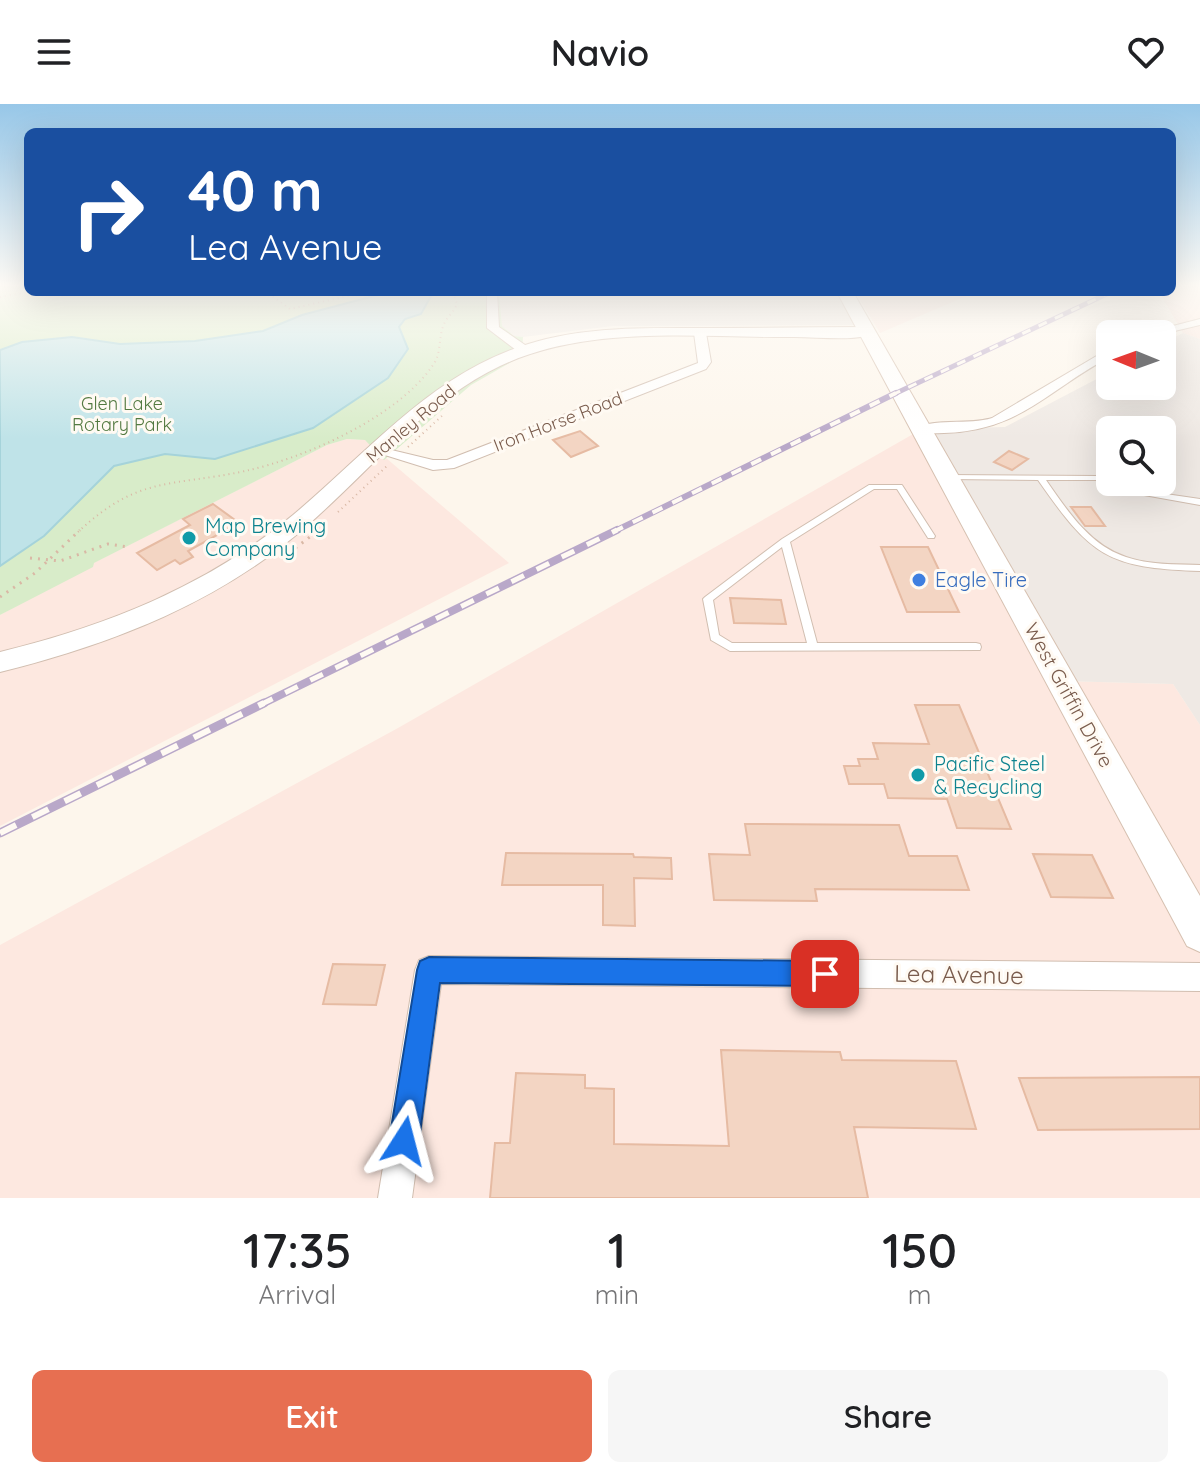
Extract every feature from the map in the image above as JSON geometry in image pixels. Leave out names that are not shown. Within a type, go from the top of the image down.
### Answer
[{"type":"main road","name":"West Griffin Drive","points":[[870,337],[1200,933]]},
{"type":"street","points":[[506,337],[524,350]]},
{"type":"street","name":"Manley Road","points":[[0,662],[96,635],[156,612],[210,584],[285,533],[389,453],[461,382],[524,350],[595,337]]},
{"type":"street","name":"Iron Horse Road","points":[[389,453],[433,465],[449,465],[702,366],[705,362],[701,337]]},
{"type":"street","points":[[922,429],[981,425],[999,420],[1096,358]]},
{"type":"street","name":"Lea Avenue","points":[[395,1198],[429,970],[1200,977]]},
{"type":"lane","points":[[949,477],[1096,478]]},
{"type":"lane","points":[[1041,478],[1073,524],[1098,547],[1121,560],[1147,567],[1200,568]]},
{"type":"lane","points":[[931,536],[899,487],[872,487],[785,541],[708,599],[714,637],[730,647],[976,647]]},
{"type":"lane","points":[[1163,496],[1200,502]]},
{"type":"lane","points":[[785,541],[813,647]]},
{"type":"path","points":[[0,597],[24,583],[111,505],[136,490],[282,462],[335,438],[406,394],[426,375],[440,353],[443,337]]},
{"type":"path","points":[[330,518],[389,453],[451,407]]},
{"type":"path","points":[[289,553],[320,528]]},
{"type":"path","points":[[30,558],[51,561],[71,559],[108,544],[128,547]]},
{"type":"shaded area","points":[[1176,337],[1200,339],[1200,725],[1173,684],[1061,681],[922,429],[1005,427],[1096,379],[1096,400],[1176,400]]},
{"type":"shaded area","points":[[922,429],[1061,681],[1173,684],[1200,725],[1200,1198],[0,1198],[0,945],[398,728]]},
{"type":"shaded area","points":[[347,439],[365,440],[509,563],[0,826],[0,615],[93,563],[327,445]]},
{"type":"green space","name":"Glen Lake Rotary Park","points":[[0,337],[523,337],[522,356],[471,385],[384,460],[365,440],[347,439],[327,445],[94,563],[93,567],[0,615]]},
{"type":"water","points":[[71,337],[120,344],[222,337],[403,337],[408,349],[388,378],[313,428],[215,459],[165,454],[114,466],[44,536],[0,566],[0,350],[22,342]]},
{"type":"building","points":[[580,431],[598,446],[571,457],[553,440]]},
{"type":"building","points":[[1009,451],[1028,459],[1012,470],[994,462]]},
{"type":"building","name":"Map Brewing Company","points":[[213,504],[239,523],[188,551],[193,557],[180,564],[175,560],[157,570],[137,553],[190,525],[183,519]]},
{"type":"building","points":[[1071,507],[1091,507],[1105,526],[1085,526]]},
{"type":"building","name":"Eagle Tire","points":[[881,547],[928,547],[959,612],[907,612]]},
{"type":"building","points":[[730,598],[781,600],[786,624],[734,623]]},
{"type":"building","name":"Pacific Steel & Recycling","points":[[915,705],[959,705],[1011,829],[957,828],[947,799],[888,798],[884,784],[849,784],[844,766],[860,766],[858,759],[878,759],[873,743],[929,744]]},
{"type":"building","points":[[745,824],[899,825],[909,856],[957,856],[969,890],[815,889],[817,901],[714,900],[709,854],[750,855]]},
{"type":"building","points":[[506,853],[633,854],[634,857],[671,858],[672,879],[634,878],[635,926],[603,925],[603,885],[502,885]]},
{"type":"building","points":[[1033,854],[1092,855],[1113,898],[1051,897]]},
{"type":"building","points":[[333,964],[385,965],[376,1005],[323,1004]]},
{"type":"building","points":[[721,1050],[840,1052],[842,1060],[956,1061],[976,1129],[854,1127],[868,1198],[490,1198],[495,1143],[510,1143],[516,1073],[585,1075],[585,1088],[614,1089],[614,1144],[729,1146]]},
{"type":"building","points":[[1200,1077],[1200,1129],[1038,1130],[1019,1078]]},
{"type":"railway","points":[[892,395],[1015,337]]},
{"type":"railway","points":[[613,532],[896,393]]},
{"type":"railway","points":[[260,705],[617,530]]},
{"type":"railway","points":[[0,833],[264,703]]},
{"type":"place","name":"Map Brewing Company","points":[[189,538]]},
{"type":"place","name":"Eagle Tire","points":[[919,580]]},
{"type":"place","name":"Pacific Steel & Recycling","points":[[918,775]]},
{"type":"route","points":[[404,1141],[429,970],[825,974]]}]
